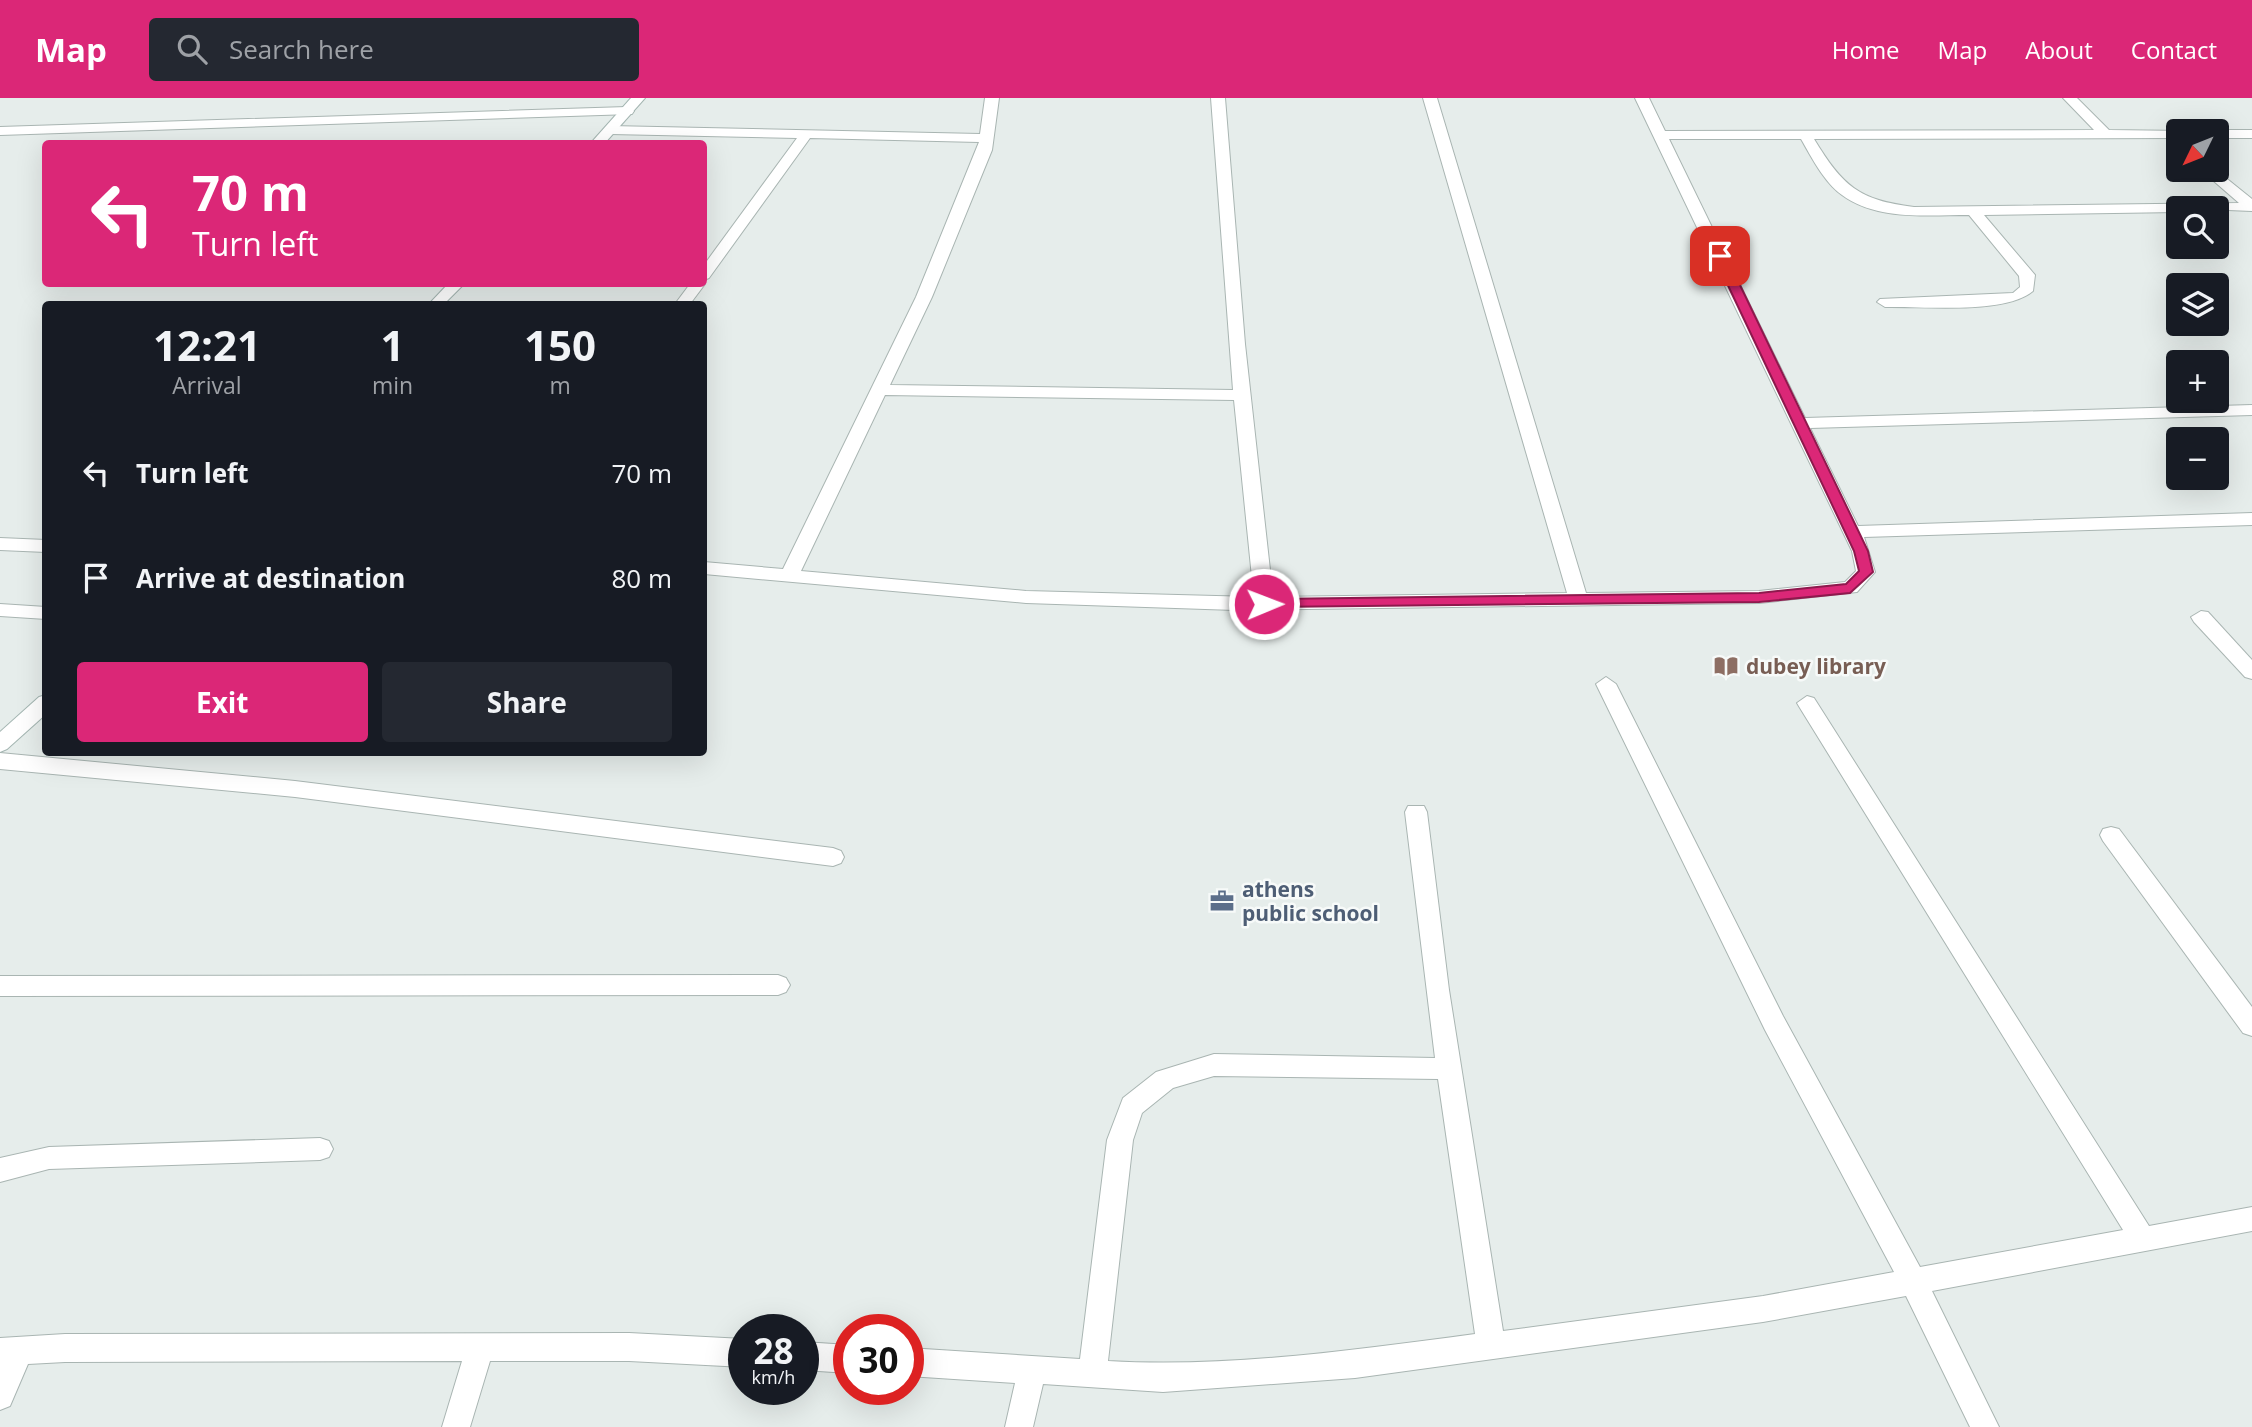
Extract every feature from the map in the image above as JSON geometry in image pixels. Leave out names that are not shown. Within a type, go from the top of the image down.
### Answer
[{"type":"street","points":[[600,140],[638,98]]},
{"type":"street","points":[[789,577],[924,297],[985,150],[992,98]]},
{"type":"street","points":[[1218,98],[1264,604]]},
{"type":"street","points":[[1430,98],[1580,600]]},
{"type":"street","points":[[707,568],[1026,597],[1264,604],[1759,597],[1850,588],[1866,572],[1852,532],[1642,98]]},
{"type":"street","points":[[2070,98],[2105,134]]},
{"type":"street","points":[[0,131],[628,111]]},
{"type":"street","points":[[610,130],[986,138]]},
{"type":"street","points":[[1660,135],[2166,134]]},
{"type":"street","points":[[2230,134],[2252,134]]},
{"type":"street","points":[[707,271],[806,135]]},
{"type":"street","points":[[1805,135],[1836,186],[1852,198],[1883,208],[1914,212],[2252,206]]},
{"type":"street","points":[[2223,182],[2252,206]]},
{"type":"street","points":[[1885,302],[1993,300],[2017,297],[2028,288],[2027,275],[1973,210]]},
{"type":"street","points":[[439,301],[453,287]]},
{"type":"street","points":[[879,390],[1243,395]]},
{"type":"street","points":[[1800,423],[2252,410]]},
{"type":"street","points":[[1852,532],[2252,519]]},
{"type":"street","points":[[0,544],[42,546]]},
{"type":"street","points":[[0,610],[42,613]]},
{"type":"street","points":[[2201,617],[2252,672]]},
{"type":"street","points":[[1606,684],[1774,1023],[1913,1281],[1985,1427]]},
{"type":"street","points":[[1807,702],[2143,1239]]},
{"type":"street","points":[[0,744],[42,706]]},
{"type":"street","points":[[0,761],[295,789],[833,857]]},
{"type":"street","points":[[1416,811],[1448,1069],[1491,1346]]},
{"type":"street","points":[[2111,835],[2252,1026]]},
{"type":"street","points":[[0,986],[778,985]]},
{"type":"street","points":[[1092,1373],[1120,1140],[1132,1106],[1165,1080],[1214,1065],[1448,1069]]},
{"type":"street","points":[[0,1170],[49,1158],[320,1149]]},
{"type":"street","points":[[924,1363],[1163,1378],[1355,1364],[1763,1309],[2252,1219]]},
{"type":"street","points":[[456,1427],[480,1347]]},
{"type":"street","points":[[0,1396],[10,1351],[65,1348],[629,1347],[728,1352]]},
{"type":"street","points":[[1019,1427],[1031,1368]]},
{"type":"place","name":"dubey library","points":[[1726,666]]},
{"type":"place","name":"athens public school","points":[[1222,901]]},
{"type":"route","points":[[1264,604],[1759,597],[1850,588],[1866,572],[1861,551],[1720,256]]}]
